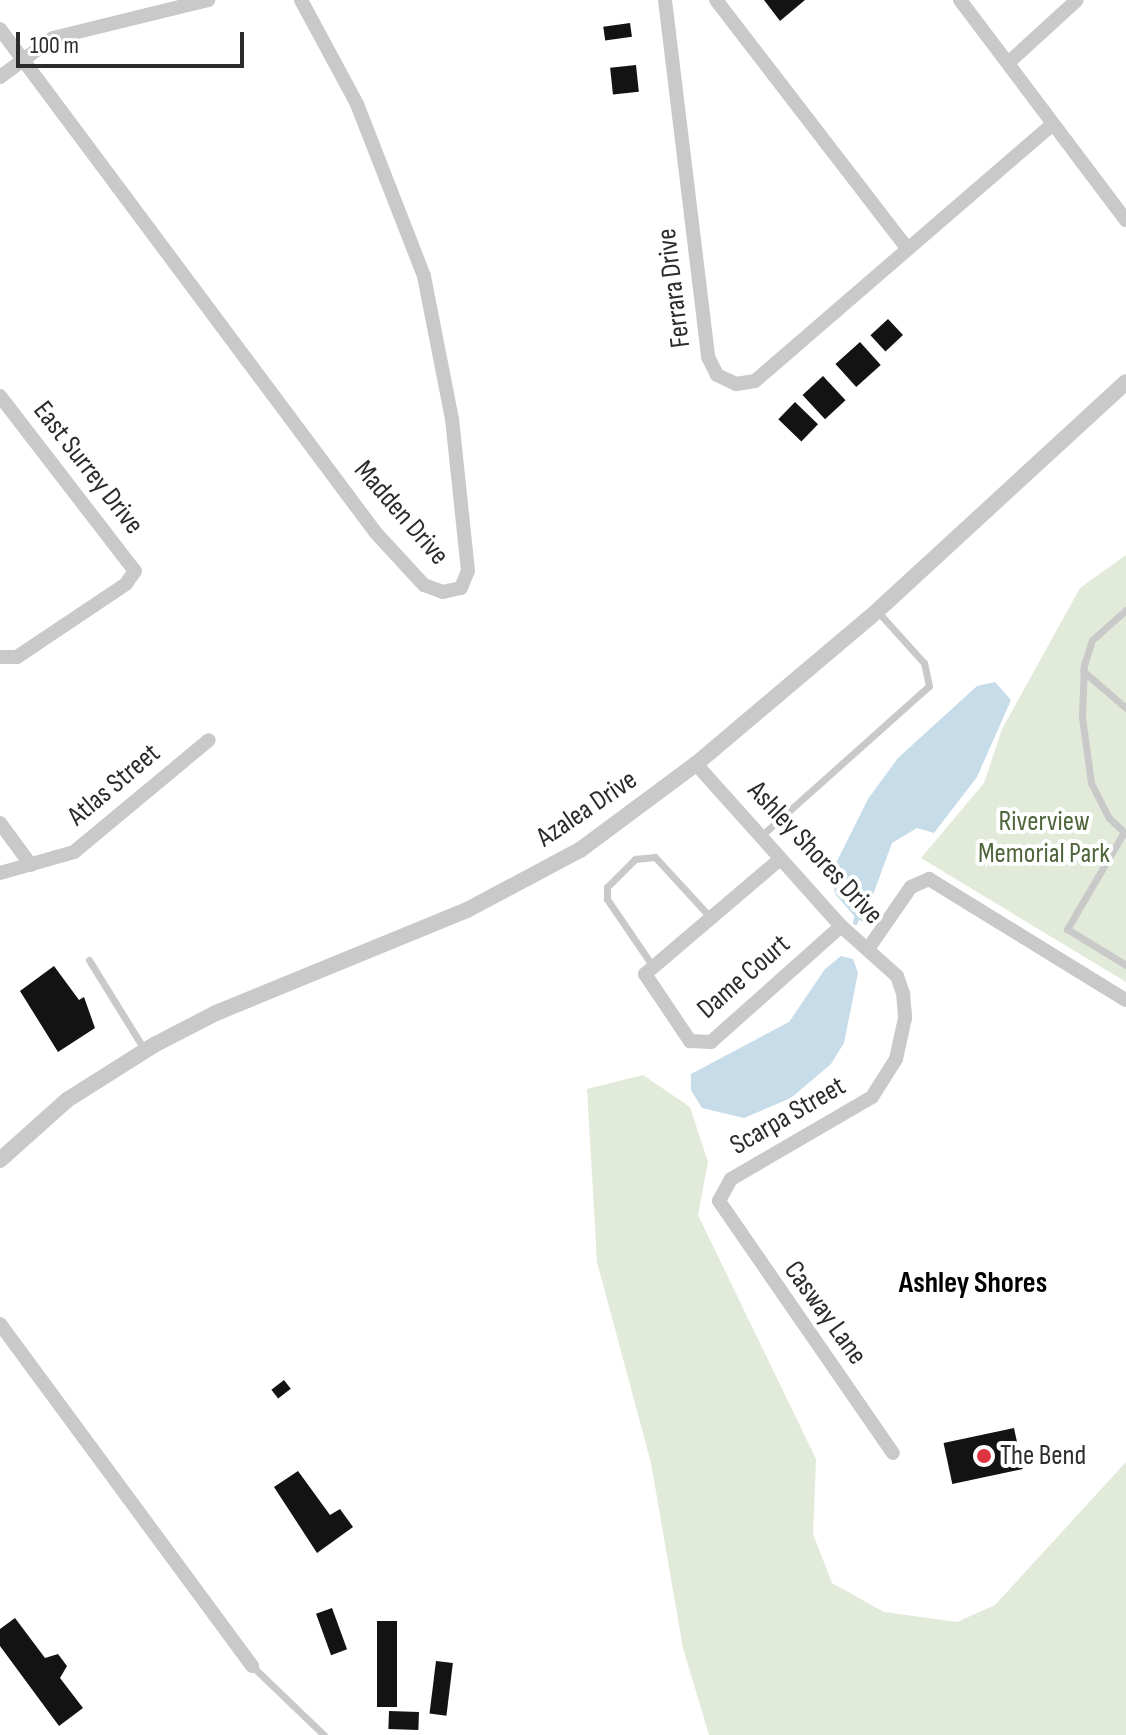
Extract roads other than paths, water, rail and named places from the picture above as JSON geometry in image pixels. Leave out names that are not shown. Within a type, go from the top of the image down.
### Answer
[{"type":"street","name":"Madden Drive","points":[[0,29],[376,533],[424,585],[443,592],[461,588],[468,571],[452,419],[424,276],[357,104],[301,0]]},
{"type":"street","name":"Ferrara Drive","points":[[665,0],[708,357],[717,375],[736,384],[755,381],[906,247],[1052,125]]},
{"type":"street","points":[[716,0],[906,247]]},
{"type":"street","points":[[960,0],[1126,220]]},
{"type":"street","points":[[1008,63],[1077,0]]},
{"type":"street","points":[[0,77],[53,38],[197,1]]},
{"type":"street","name":"Azalea Drive","points":[[0,1160],[67,1100],[146,1051],[216,1013],[467,910],[580,850],[696,764],[877,611],[1126,382]]},
{"type":"street","name":"East Surrey Drive","points":[[0,396],[135,571],[126,584],[17,657],[0,657]]},
{"type":"street","name":"Atlas Street","points":[[0,873],[74,852],[209,740]]},
{"type":"street","name":"Ashley Shores Drive","points":[[696,764],[779,860],[841,926],[868,949],[911,887],[929,879],[1126,1000]]},
{"type":"street","points":[[0,823],[31,865]]},
{"type":"street","points":[[652,965],[779,860]]},
{"type":"street","name":"Dame Court","points":[[652,965],[645,974],[648,984],[698,1044],[711,1042],[841,926]]},
{"type":"street","name":"Scarpa Street","points":[[719,1201],[731,1179],[872,1097],[896,1059],[905,1018],[903,993],[897,976],[868,949]]},
{"type":"street","name":"Casway Lane","points":[[719,1201],[893,1453]]},
{"type":"street","points":[[0,1324],[252,1666]]},
{"type":"lane","points":[[1126,610],[1092,640],[1083,671],[1083,753],[1097,800],[1125,833],[1067,929],[1126,965]]},
{"type":"lane","points":[[761,836],[929,686],[924,663],[877,611]]},
{"type":"lane","points":[[1083,671],[1126,708]]},
{"type":"lane","points":[[652,965],[607,899],[607,887],[635,859],[655,857],[710,917]]},
{"type":"lane","points":[[89,960],[146,1051]]},
{"type":"lane","points":[[252,1666],[324,1735]]},
{"type":"water","points":[[995,682],[1011,700],[977,777],[934,833],[917,828],[892,843],[863,922],[836,895],[830,875],[868,799],[898,758],[977,686]]},
{"type":"water","points":[[841,956],[853,959],[858,973],[844,1043],[831,1064],[791,1098],[744,1118],[702,1108],[691,1090],[691,1074],[789,1022],[825,969]]},
{"type":"waterway","points":[[855,922],[856,918]]},
{"type":"place","name":"The Bend","points":[[984,1456]]},
{"type":"district","name":"Ashley Shores","points":[[973,1283]]},
{"type":"park label","name":"Riverview Memorial Park","points":[[1044,838]]}]
